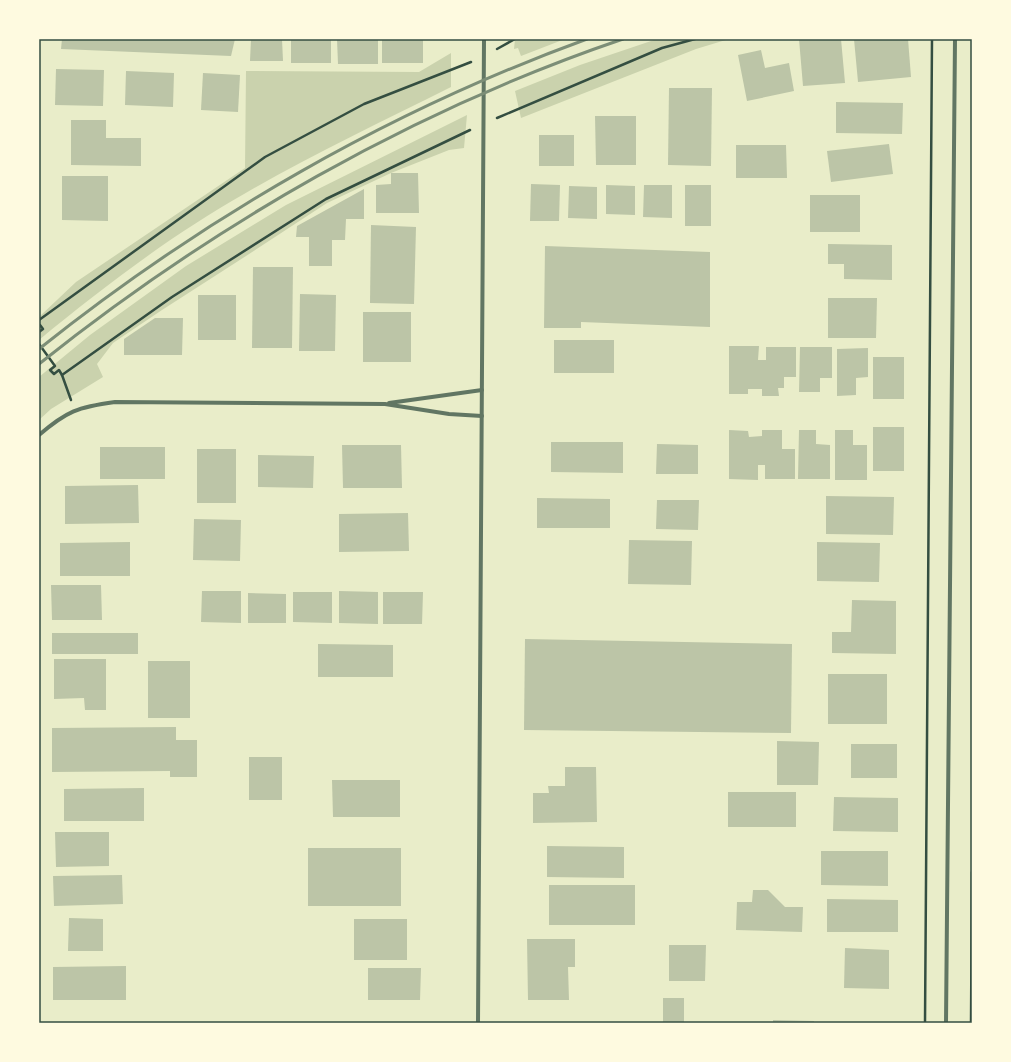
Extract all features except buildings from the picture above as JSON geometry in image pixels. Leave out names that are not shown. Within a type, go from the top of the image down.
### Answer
[{"type":"street","points":[[478,1023],[484,39]]},
{"type":"street","points":[[946,1023],[956,39]]},
{"type":"street","points":[[385,404],[482,390]]},
{"type":"street","points":[[39,435],[56,421],[74,410],[88,406],[115,402],[385,404],[449,414],[482,416]]},
{"type":"path","points":[[39,320],[265,157],[364,104],[484,56],[515,39]]},
{"type":"path","points":[[62,375],[172,297],[326,199],[483,123],[662,48],[695,39]]},
{"type":"path","points":[[924,1023],[932,39]]},
{"type":"path","points":[[39,326],[40,325],[44,329],[39,332]]},
{"type":"path","points":[[39,344],[55,366],[50,370],[54,374],[59,370],[62,375],[74,410]]},
{"type":"path","points":[[971,1023],[972,872]]},
{"type":"green space","points":[[515,39],[565,39],[521,56],[518,48],[514,49]]},
{"type":"green space","points":[[657,39],[729,39],[696,49],[521,118],[515,91],[580,65]]},
{"type":"green space","points":[[451,53],[451,87],[320,152],[217,210],[138,262],[39,340],[39,317],[76,282],[245,168],[246,71],[419,72]]},
{"type":"green space","points":[[467,115],[464,148],[449,150],[391,173],[327,203],[113,343],[97,364],[103,377],[51,409],[39,420],[39,377],[90,335],[186,266],[286,205]]},
{"type":"railway","points":[[39,349],[166,255],[232,212],[300,172],[370,134],[441,99],[513,68],[587,39]]},
{"type":"railway","points":[[39,364],[105,313],[174,265],[244,219],[317,176],[391,137],[467,101],[544,68],[623,39]]}]
